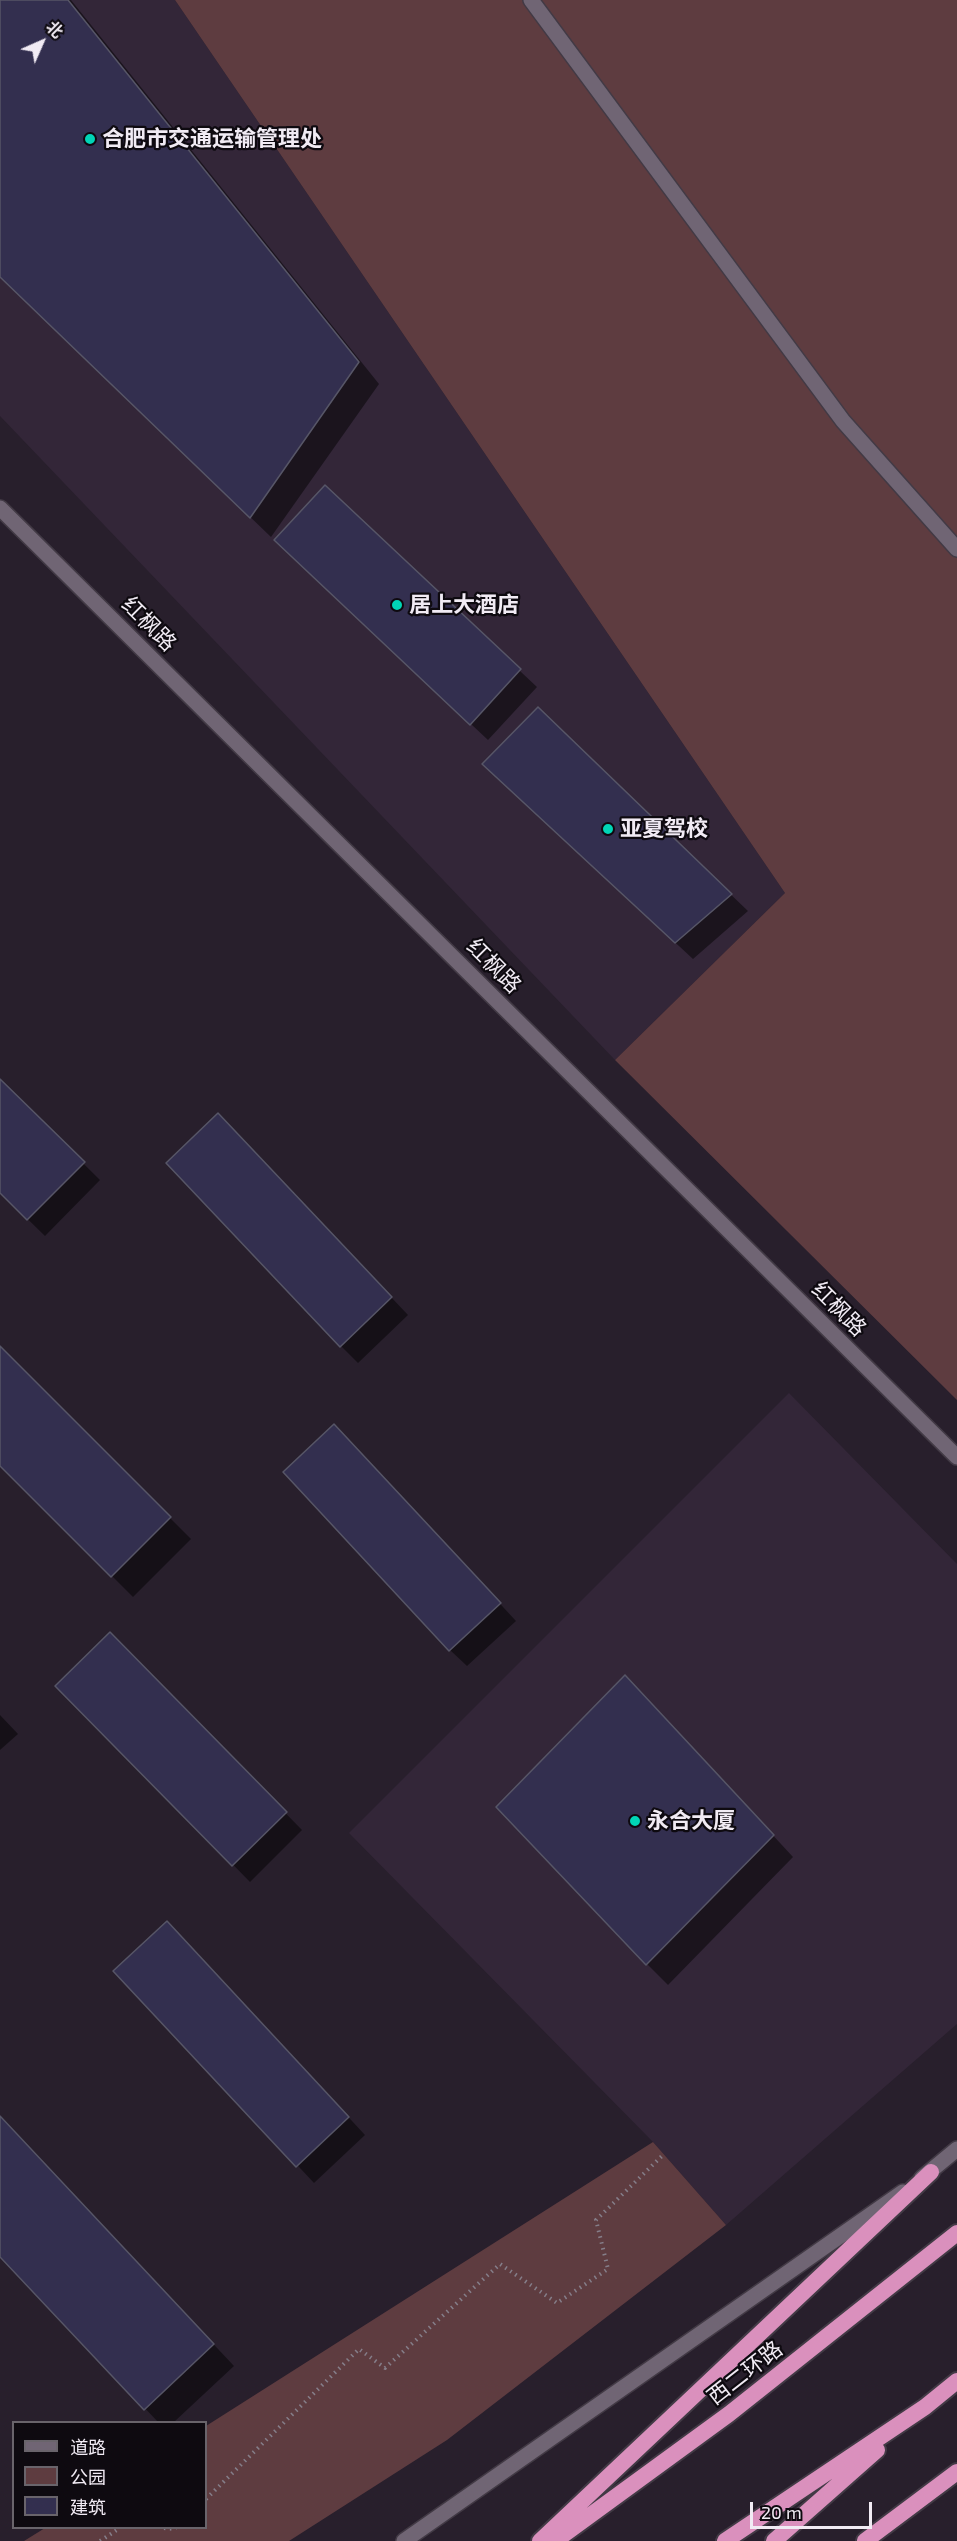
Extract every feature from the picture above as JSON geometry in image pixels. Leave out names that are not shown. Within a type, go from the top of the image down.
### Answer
[{"type":"highway","points":[[540,2541],[931,2172]]},
{"type":"highway","name":"西二环路","points":[[555,2541],[729,2414],[957,2233]]},
{"type":"highway","points":[[774,2541],[957,2381]]},
{"type":"highway","points":[[725,2541],[925,2408]]},
{"type":"highway","points":[[868,2539],[957,2472]]},
{"type":"street","points":[[531,0],[843,421],[957,549]]},
{"type":"street","name":"红枫路","points":[[0,508],[957,1457]]},
{"type":"street","points":[[404,2541],[931,2172],[957,2149]]},
{"type":"path","points":[[207,2498],[359,2349],[386,2368],[500,2264],[557,2303],[608,2269],[596,2220],[664,2154]]},
{"type":"path","points":[[99,2541],[118,2529]]},
{"type":"shaded area","points":[[0,0],[175,0],[785,893],[615,1060],[0,416]]},
{"type":"shaded area","points":[[789,1393],[957,1564],[957,2024],[726,2225],[653,2142],[349,1833]]},
{"type":"green space","points":[[175,0],[957,0],[957,1400],[615,1060],[785,893]]},
{"type":"green space","points":[[653,2142],[726,2225],[447,2440],[289,2541],[24,2541],[43,2529],[207,2529],[207,2425]]},
{"type":"building","name":"合肥市交通运输管理处","points":[[0,0],[68,0],[359,362],[250,518],[0,277]]},
{"type":"building","name":"居上大酒店","points":[[325,485],[521,669],[470,725],[274,540]]},
{"type":"building","name":"亚夏驾校","points":[[538,707],[732,894],[675,943],[482,764]]},
{"type":"building","points":[[0,1079],[85,1162],[27,1220],[0,1193]]},
{"type":"building","points":[[218,1113],[392,1297],[340,1347],[166,1163]]},
{"type":"building","points":[[0,1346],[171,1517],[111,1577],[0,1466]]},
{"type":"building","points":[[334,1424],[501,1603],[449,1651],[283,1472]]},
{"type":"building","points":[[110,1632],[287,1812],[232,1866],[55,1686]]},
{"type":"building","name":"永合大厦","points":[[625,1675],[774,1835],[646,1965],[496,1807]]},
{"type":"building","points":[[167,1921],[349,2117],[296,2167],[113,1971]]},
{"type":"building","points":[[0,2116],[214,2344],[144,2410],[0,2257]]},
{"type":"place","name":"合肥市交通运输管理处","points":[[90,139]]},
{"type":"place","name":"居上大酒店","points":[[397,605]]},
{"type":"place","name":"亚夏驾校","points":[[608,829]]},
{"type":"place","name":"永合大厦","points":[[635,1821]]}]
